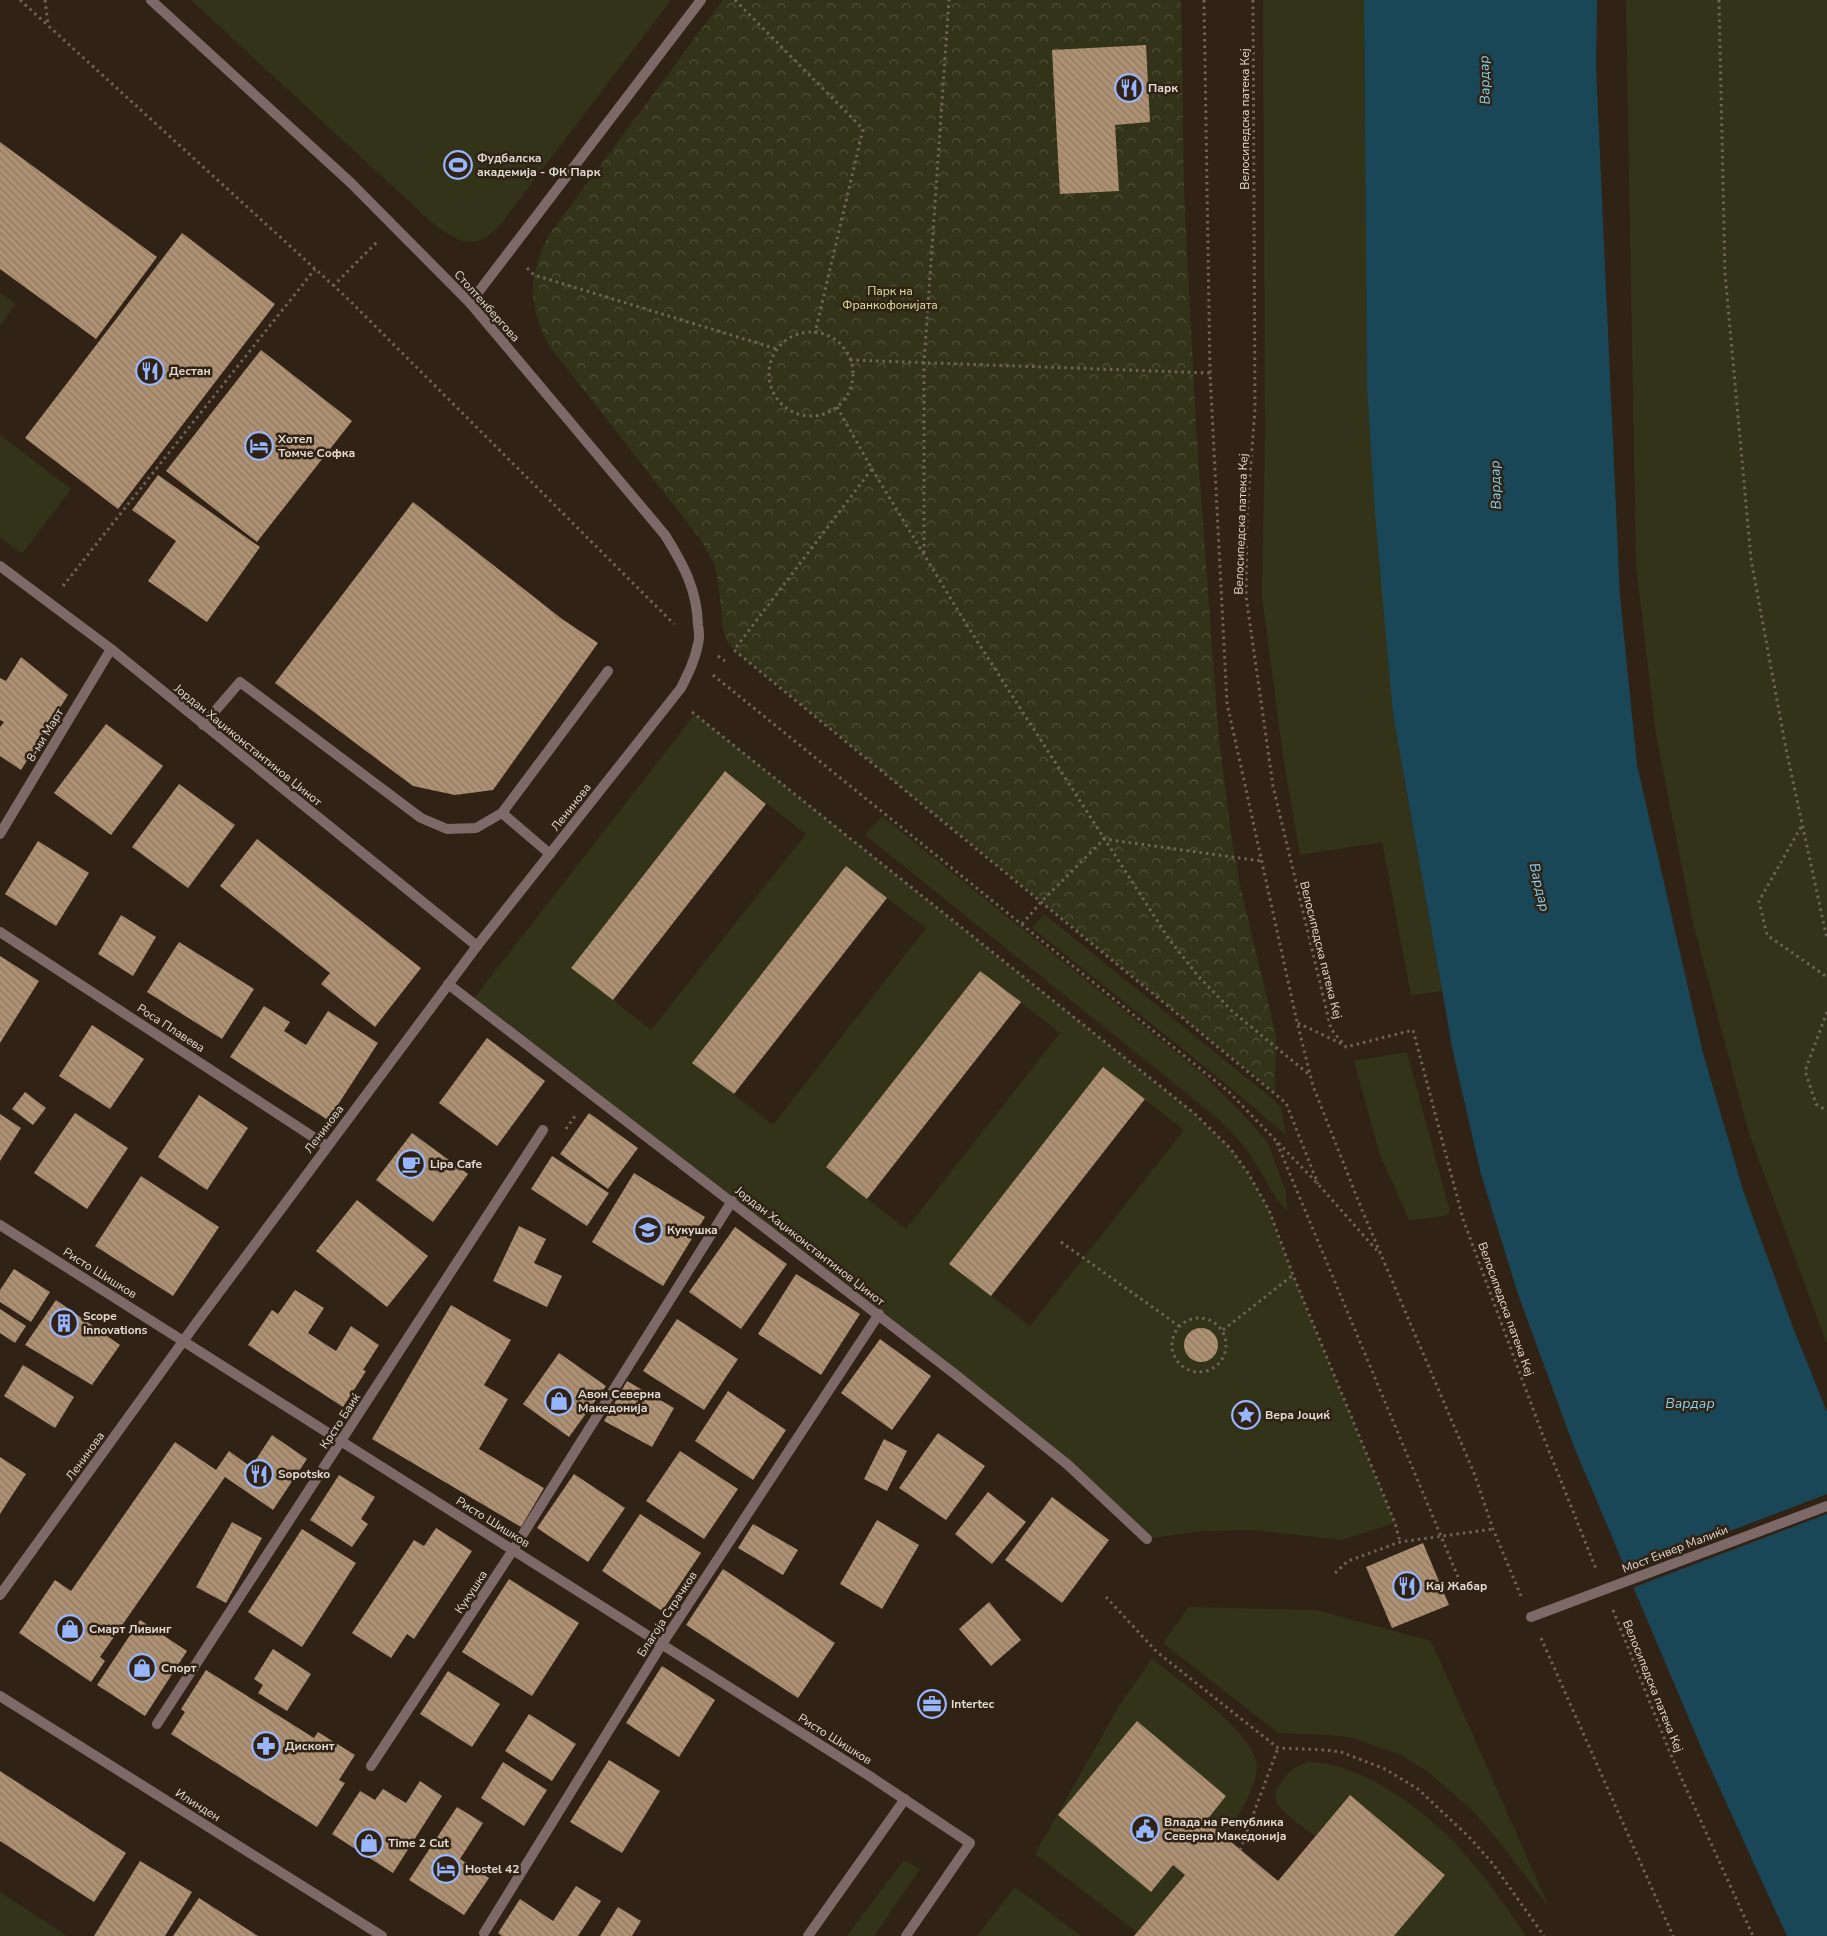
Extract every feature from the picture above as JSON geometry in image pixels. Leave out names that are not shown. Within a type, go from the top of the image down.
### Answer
[{"type":"street","name":"Столтенбергова","points":[[152,0],[394,225],[470,303],[664,535],[680,560],[694,589],[698,615],[699,642],[691,667],[681,688]]},
{"type":"street","points":[[470,303],[701,0]]},
{"type":"street","name":"Јордан Хаџиконстантинов Џинот","points":[[0,566],[111,649],[477,946]]},
{"type":"street","name":"8-ми Март","points":[[0,834],[111,649]]},
{"type":"street","points":[[203,725],[240,682],[421,818],[447,829],[476,828],[502,813],[608,670]]},
{"type":"street","name":"Ленинова","points":[[0,1595],[184,1341],[448,984],[681,688]]},
{"type":"street","points":[[502,813],[550,854]]},
{"type":"street","name":"Роса Плавева","points":[[0,932],[327,1146]]},
{"type":"street","name":"Јордан Хаџиконстантинов Џинот","points":[[448,984],[879,1314],[1067,1464],[1147,1540]]},
{"type":"street","name":"Крсто Баиќ","points":[[157,1724],[543,1130]]},
{"type":"street","name":"Кукушка","points":[[371,1766],[513,1550],[732,1201]]},
{"type":"street","name":"Ристо Шишков","points":[[0,1224],[905,1799],[970,1843],[906,1936]]},
{"type":"street","name":"Благоја Страчков","points":[[484,1933],[662,1644],[879,1314]]},
{"type":"street","name":"Мост Енвер Малиќи","points":[[1531,1617],[1827,1506]]},
{"type":"street","name":"Илинден","points":[[0,1696],[382,1936]]},
{"type":"street","points":[[808,1936],[905,1799]]},
{"type":"path","points":[[20,0],[333,286],[669,620]]},
{"type":"path","points":[[45,0],[48,24]]},
{"type":"path","points":[[735,0],[863,129],[815,332]]},
{"type":"path","points":[[924,554],[924,363],[949,0]]},
{"type":"path","points":[[1204,0],[1210,373],[1227,703],[1297,1022],[1311,1076],[1362,1210],[1474,1473],[1493,1528],[1531,1617],[1673,1936]]},
{"type":"path","name":"Велосипедска патека Кеј","points":[[1253,0],[1255,408],[1247,515],[1246,596],[1273,786],[1331,1029],[1346,1046],[1413,1030],[1463,1219],[1543,1436],[1598,1573]]},
{"type":"path","points":[[1719,0],[1724,273],[1751,559],[1801,827],[1827,939]]},
{"type":"path","points":[[333,286],[394,225]]},
{"type":"path","points":[[50,603],[315,269]]},
{"type":"path","points":[[534,275],[777,349]]},
{"type":"path","points":[[815,332],[829,336],[841,345],[850,360],[853,370],[851,385],[846,397],[837,407],[826,413],[812,416],[799,414],[787,408],[771,388],[769,375],[771,362],[777,349],[787,339],[801,333],[815,332]]},
{"type":"path","points":[[850,360],[1210,373]]},
{"type":"path","points":[[837,407],[872,469],[968,627],[1169,939],[1198,976],[1233,1012],[1311,1076]]},
{"type":"path","points":[[872,469],[734,650],[1286,1103],[1318,1184]]},
{"type":"path","points":[[714,675],[1229,1092],[1318,1184],[1382,1257]]},
{"type":"path","points":[[687,708],[1195,1114],[1230,1148],[1248,1173],[1269,1210],[1293,1275],[1395,1523],[1400,1542]]},
{"type":"path","points":[[1801,827],[1759,901],[1768,935],[1827,977]]},
{"type":"path","points":[[1104,839],[1261,860]]},
{"type":"path","points":[[1022,924],[1041,902],[1104,839]]},
{"type":"path","points":[[1827,1012],[1805,1071],[1816,1104],[1827,1111]]},
{"type":"path","points":[[1297,1022],[1346,1046]]},
{"type":"path","points":[[543,1130],[558,1141],[592,1094]]},
{"type":"path","points":[[1275,1140],[1458,1577]]},
{"type":"path","points":[[1060,1242],[1179,1326]]},
{"type":"path","points":[[1223,1330],[1293,1275]]},
{"type":"path","points":[[1198,1317],[1213,1320],[1223,1330],[1228,1345],[1223,1359],[1212,1369],[1198,1372],[1184,1368],[1175,1358],[1171,1344],[1175,1331],[1179,1326],[1185,1321],[1198,1317]]},
{"type":"path","points":[[1335,1573],[1348,1561],[1400,1542],[1493,1528]]},
{"type":"path","points":[[1106,1597],[1157,1652],[1278,1748],[1340,1752],[1385,1769],[1418,1789],[1470,1838],[1493,1864],[1544,1936]]},
{"type":"path","name":"Велосипедска патека Кеј","points":[[1613,1610],[1671,1755],[1753,1936]]},
{"type":"path","points":[[1240,1850],[1278,1748]]},
{"type":"green space","name":"Фудбалска академија - ФК Парк","points":[[191,0],[671,0],[503,221],[485,238],[468,242],[459,240],[430,221]]},
{"type":"green space","name":"Парк на Франкофонијата","points":[[723,0],[1181,0],[1184,192],[1196,427],[1218,729],[1231,835],[1241,890],[1276,1036],[1275,1093],[734,650],[726,639],[723,629],[715,566],[701,540],[547,343],[536,313],[533,290],[537,266],[548,236]]},
{"type":"green space","points":[[1263,0],[1364,0],[1367,387],[1393,715],[1442,991],[1411,995],[1382,842],[1300,855],[1283,756],[1262,596],[1265,433]]},
{"type":"green space","points":[[1626,0],[1827,0],[1827,1344],[1749,1133],[1692,919],[1656,734],[1636,565]]},
{"type":"green space","points":[[0,293],[16,304],[0,326]]},
{"type":"green space","points":[[0,435],[71,489],[22,554],[0,538]]},
{"type":"green space","points":[[695,714],[1195,1114],[1230,1148],[1248,1173],[1269,1210],[1293,1275],[1395,1523],[1341,1540],[1251,1530],[1201,1531],[1147,1539],[1067,1464],[471,1002]],"holes":[[[725,771],[806,834],[651,1030],[572,967]],[[846,866],[926,928],[773,1125],[693,1062]],[[980,971],[1060,1033],[906,1229],[826,1167]],[[1104,1068],[1184,1130],[1030,1326],[950,1263]]]},
{"type":"green space","points":[[882,816],[1204,1075],[1241,1112],[1268,1143],[1286,1192],[1287,1211],[1276,1197],[1245,1147],[1216,1117],[865,835]]},
{"type":"green space","points":[[1044,914],[1273,1099],[1281,1108],[1286,1135],[1220,1079],[1032,928]]},
{"type":"green space","points":[[1407,1052],[1450,1212],[1445,1216],[1409,1220],[1380,1155],[1354,1061]]},
{"type":"green space","points":[[1189,1607],[1316,1610],[1431,1641],[1549,1907],[1497,1839],[1472,1810],[1427,1771],[1399,1754],[1352,1738],[1332,1735],[1278,1733],[1163,1643]]},
{"type":"green space","points":[[1152,1659],[1214,1708],[1231,1724],[1245,1739],[1254,1754],[1257,1767],[1256,1776],[1249,1794],[1225,1837],[1206,1821],[1226,1796],[1137,1722],[1151,1892],[1173,1865],[1185,1875],[1137,1932],[1035,1854],[1119,1706]]},
{"type":"green space","points":[[1309,1762],[1333,1765],[1356,1773],[1396,1794],[1418,1810],[1439,1828],[1477,1868],[1526,1936],[1394,1936],[1445,1874],[1350,1795],[1315,1836],[1294,1820],[1278,1805],[1275,1799],[1276,1792],[1289,1772]]},
{"type":"green space","points":[[904,1860],[920,1869],[874,1936],[847,1936]]},
{"type":"green space","points":[[1015,1887],[1081,1936],[977,1936]]},
{"type":"green space","points":[[0,1892],[67,1936],[0,1936]]},
{"type":"water","name":"Вардар","points":[[1364,0],[1597,0],[1596,67],[1620,597],[1637,765],[1703,1053],[1743,1190],[1792,1325],[1827,1412],[1827,1936],[1787,1936],[1704,1754],[1574,1447],[1518,1294],[1481,1174],[1453,1052],[1393,715],[1375,514],[1367,387]]},
{"type":"pier","points":[[1827,1494],[1827,1514],[1632,1588],[1625,1571]]},
{"type":"building","points":[[1146,45],[1150,122],[1115,125],[1119,191],[1060,194],[1052,50]]},
{"type":"building","points":[[0,142],[157,257],[96,339],[0,269]]},
{"type":"building","name":"Дестан","points":[[182,233],[275,304],[118,509],[25,438]]},
{"type":"building","name":"Хотел Томче Софка","points":[[261,350],[352,421],[257,542],[166,471]]},
{"type":"building","points":[[158,475],[260,547],[207,622],[148,581],[176,541],[132,510]]},
{"type":"building","points":[[413,502],[562,619],[598,643],[493,790],[455,795],[413,786],[275,683]]},
{"type":"building","points":[[21,657],[68,695],[21,770],[0,756],[0,727],[4,722],[0,720],[0,678],[6,681]]},
{"type":"building","points":[[106,724],[163,766],[111,835],[54,793]]},
{"type":"building","points":[[725,771],[766,804],[613,1000],[571,968]]},
{"type":"building","points":[[179,784],[235,825],[188,888],[132,847]]},
{"type":"building","points":[[257,839],[421,968],[375,1027],[321,984],[330,973],[220,886]]},
{"type":"building","points":[[38,841],[89,873],[56,926],[5,894]]},
{"type":"building","points":[[846,866],[887,898],[734,1094],[692,1063]]},
{"type":"building","points":[[121,915],[156,937],[133,976],[98,954]]},
{"type":"building","points":[[179,942],[254,989],[222,1039],[147,992]]},
{"type":"building","points":[[0,956],[39,981],[0,1043]]},
{"type":"building","points":[[980,971],[1021,1002],[867,1199],[826,1167]]},
{"type":"building","points":[[264,1006],[290,1022],[284,1031],[306,1045],[328,1011],[378,1043],[328,1120],[230,1057]]},
{"type":"building","points":[[92,1025],[144,1059],[110,1109],[59,1076]]},
{"type":"building","points":[[487,1038],[545,1081],[497,1146],[439,1103]]},
{"type":"building","points":[[1103,1067],[1145,1099],[991,1296],[949,1264]]},
{"type":"building","points":[[25,1092],[46,1108],[33,1125],[12,1109]]},
{"type":"building","points":[[199,1095],[248,1128],[207,1190],[158,1157]]},
{"type":"building","points":[[75,1113],[128,1148],[87,1209],[34,1173]]},
{"type":"building","points":[[589,1113],[638,1148],[608,1189],[560,1154]]},
{"type":"building","points":[[0,1114],[21,1128],[0,1161]]},
{"type":"building","points":[[412,1133],[468,1174],[433,1222],[376,1180]]},
{"type":"building","points":[[552,1156],[609,1193],[587,1226],[531,1189]]},
{"type":"building","name":"Кукушка","points":[[634,1173],[705,1217],[663,1286],[592,1242]]},
{"type":"building","points":[[141,1176],[219,1227],[173,1296],[95,1246]]},
{"type":"building","points":[[357,1200],[428,1256],[387,1307],[316,1251]]},
{"type":"building","points":[[519,1226],[546,1239],[534,1263],[562,1276],[547,1307],[493,1281]]},
{"type":"building","points":[[735,1227],[787,1264],[741,1329],[689,1292]]},
{"type":"building","points":[[14,1269],[50,1292],[31,1322],[0,1302],[0,1290]]},
{"type":"building","points":[[796,1274],[860,1314],[821,1375],[758,1334]]},
{"type":"building","points":[[295,1290],[324,1308],[308,1333],[336,1351],[351,1326],[379,1345],[363,1370],[366,1371],[343,1407],[248,1345],[272,1310],[278,1314]]},
{"type":"building","name":"Scope Innovations","points":[[56,1300],[120,1345],[92,1385],[25,1345]]},
{"type":"building","points":[[451,1305],[511,1340],[484,1385],[508,1399],[479,1449],[544,1488],[521,1527],[372,1439]]},
{"type":"building","points":[[0,1309],[26,1326],[15,1343],[0,1333]]},
{"type":"building","points":[[677,1319],[738,1359],[704,1410],[643,1371]]},
{"type":"building","points":[[1201,1328],[1208,1329],[1213,1333],[1217,1338],[1217,1352],[1213,1357],[1208,1361],[1201,1362],[1194,1361],[1189,1357],[1185,1352],[1184,1345],[1185,1338],[1189,1333],[1194,1329]]},
{"type":"building","points":[[880,1339],[931,1376],[892,1430],[841,1393]]},
{"type":"building","points":[[559,1353],[606,1386],[569,1437],[523,1404]]},
{"type":"building","points":[[23,1365],[74,1397],[55,1428],[4,1396]]},
{"type":"building","points":[[627,1381],[674,1408],[652,1447],[604,1421]]},
{"type":"building","points":[[728,1391],[786,1430],[753,1480],[695,1441]]},
{"type":"building","points":[[938,1433],[985,1466],[946,1520],[899,1488]]},
{"type":"building","points":[[272,1435],[307,1459],[273,1510],[225,1477],[100,1657],[105,1661],[91,1682],[19,1633],[55,1580],[71,1591],[175,1442],[216,1470],[229,1451],[251,1467]]},
{"type":"building","points":[[884,1439],[907,1451],[887,1491],[864,1479]]},
{"type":"building","points":[[680,1451],[738,1489],[704,1539],[646,1501]]},
{"type":"building","points":[[0,1457],[26,1474],[0,1514]]},
{"type":"building","points":[[574,1474],[625,1508],[588,1562],[537,1528]]},
{"type":"building","points":[[339,1475],[375,1497],[361,1519],[368,1524],[352,1547],[310,1520]]},
{"type":"building","points":[[988,1492],[1026,1522],[992,1564],[955,1534]]},
{"type":"building","points":[[1052,1497],[1109,1540],[1062,1603],[1005,1560]]},
{"type":"building","points":[[640,1514],[701,1553],[662,1611],[602,1571]]},
{"type":"building","points":[[877,1520],[919,1545],[882,1609],[840,1584]]},
{"type":"building","points":[[232,1522],[262,1538],[226,1603],[196,1587]]},
{"type":"building","points":[[753,1524],[798,1550],[783,1575],[738,1548]]},
{"type":"building","points":[[436,1528],[472,1551],[414,1639],[407,1634],[391,1658],[352,1633],[414,1540],[424,1546]]},
{"type":"building","points":[[302,1529],[356,1563],[302,1647],[248,1612]]},
{"type":"building","name":"Кај Жабар","points":[[1423,1543],[1449,1605],[1392,1628],[1366,1567]]},
{"type":"building","points":[[723,1569],[835,1643],[798,1698],[686,1625]]},
{"type":"building","points":[[509,1579],[579,1623],[532,1696],[462,1652]]},
{"type":"building","points":[[989,1602],[1021,1640],[991,1666],[959,1629]]},
{"type":"building","name":"Спорт","points":[[140,1620],[187,1651],[145,1716],[97,1685]]},
{"type":"building","points":[[273,1649],[311,1674],[287,1711],[258,1693],[263,1685],[254,1679]]},
{"type":"building","points":[[662,1666],[715,1700],[679,1757],[626,1723]]},
{"type":"building","name":"Дисконт","points":[[206,1670],[314,1738],[318,1732],[355,1755],[339,1780],[345,1783],[317,1827],[171,1734],[185,1712],[181,1709]]},
{"type":"building","points":[[448,1671],[500,1704],[472,1747],[420,1714]]},
{"type":"building","points":[[529,1714],[576,1744],[552,1781],[505,1751]]},
{"type":"building","name":"Влада на Република Северна Македонија","points":[[1137,1721],[1226,1796],[1206,1821],[1278,1881],[1350,1795],[1445,1875],[1394,1936],[1134,1936],[1185,1875],[1173,1865],[1151,1892],[1058,1815]]},
{"type":"building","points":[[609,1760],[660,1791],[622,1853],[570,1822]]},
{"type":"building","points":[[503,1762],[547,1790],[524,1826],[481,1798]]},
{"type":"building","points":[[0,1771],[126,1853],[94,1902],[0,1841]]},
{"type":"building","points":[[420,1781],[442,1796],[393,1873],[332,1834],[360,1791],[375,1800],[383,1789],[406,1803]]},
{"type":"building","name":"Hostel 42","points":[[457,1807],[483,1823],[460,1859],[489,1878],[464,1915],[409,1880]]},
{"type":"building","points":[[140,1861],[192,1892],[165,1936],[94,1936]]},
{"type":"building","points":[[576,1886],[601,1901],[578,1936],[502,1936],[498,1933],[520,1899],[553,1921]]},
{"type":"building","points":[[199,1898],[258,1936],[173,1936]]},
{"type":"building","points":[[618,1907],[641,1921],[632,1936],[600,1936]]},
{"type":"place","name":"Парк","points":[[1129,88]]},
{"type":"place","name":"Фудбалска академија - ФК Парк","points":[[458,165]]},
{"type":"place","name":"Дестан","points":[[150,371]]},
{"type":"place","name":"Хотел Томче Софка","points":[[259,446]]},
{"type":"place","name":"Lipa Cafe","points":[[411,1164]]},
{"type":"place","name":"Кукушка","points":[[648,1230]]},
{"type":"place","name":"Scope Innovations","points":[[64,1323]]},
{"type":"place","name":"Авон Северна Македонија","points":[[559,1401]]},
{"type":"place","name":"Вера Јоциќ","points":[[1246,1415]]},
{"type":"place","name":"Sopotsko","points":[[259,1474]]},
{"type":"place","name":"Кај Жабар","points":[[1407,1586]]},
{"type":"place","name":"Смарт Ливинг","points":[[70,1629]]},
{"type":"place","name":"Спорт","points":[[142,1668]]},
{"type":"place","name":"Intertec","points":[[932,1704]]},
{"type":"place","name":"Дисконт","points":[[266,1746]]},
{"type":"place","name":"Влада на Република Северна Македонија","points":[[1145,1829]]},
{"type":"place","name":"Time 2 Cut","points":[[369,1843]]},
{"type":"place","name":"Hostel 42","points":[[446,1869]]}]
